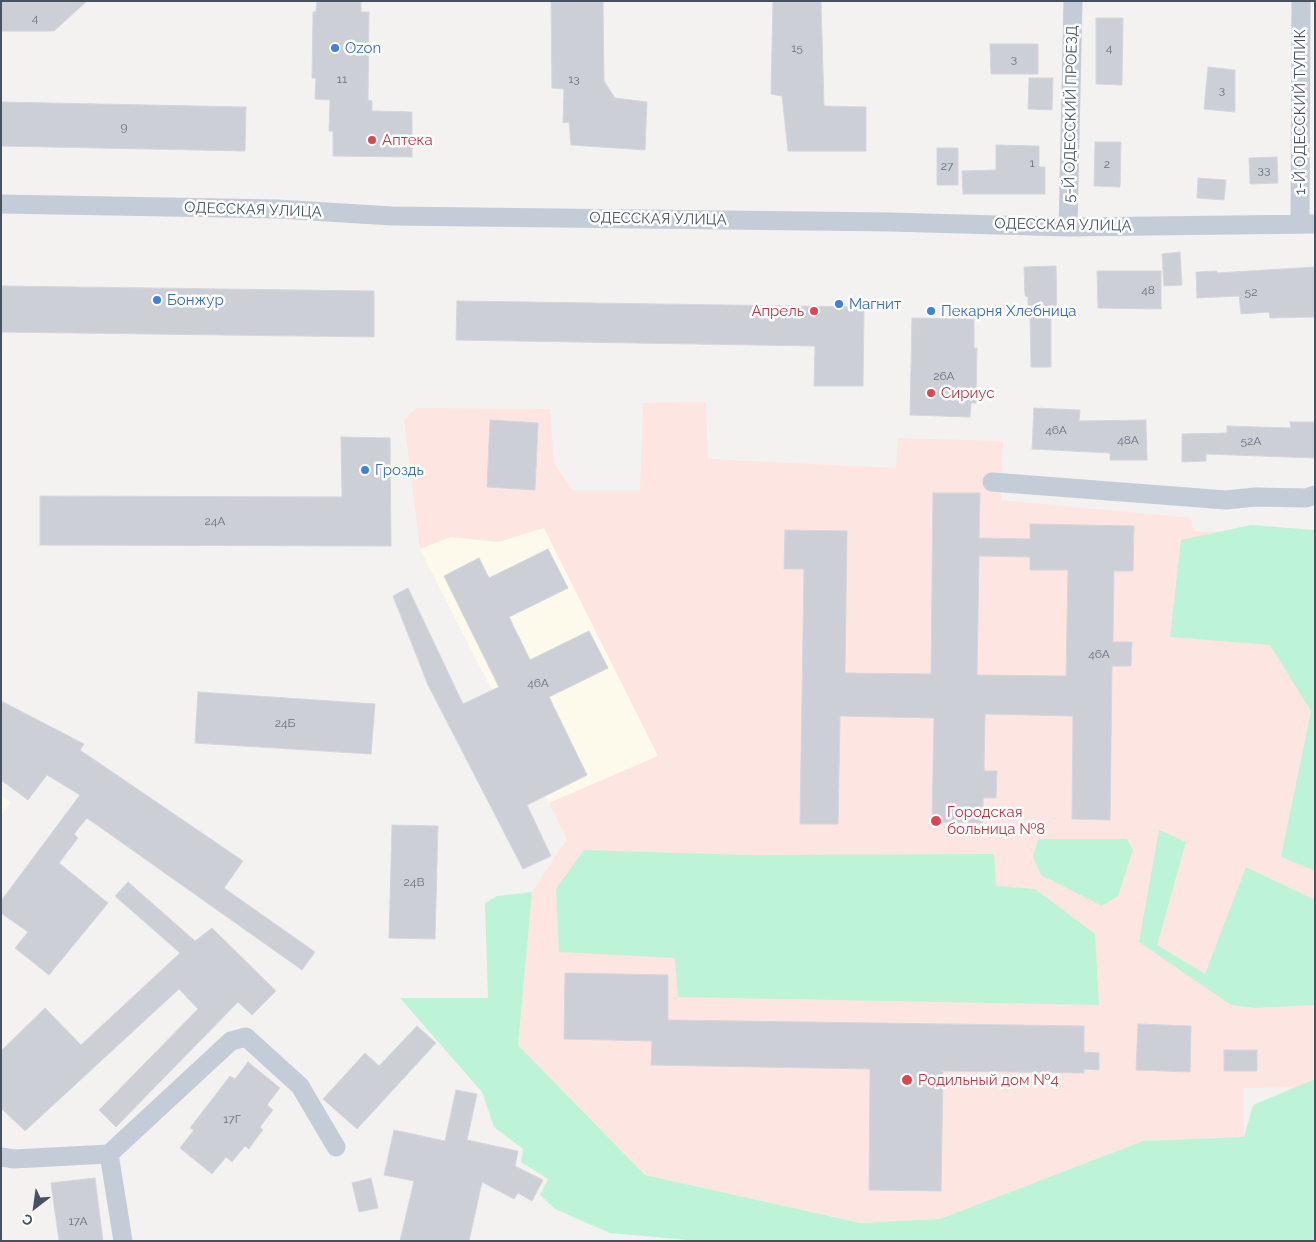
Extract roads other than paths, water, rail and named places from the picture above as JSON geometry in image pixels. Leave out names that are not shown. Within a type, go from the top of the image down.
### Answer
[{"type":"street","name":"5-Й ОДЕССКИЙ ПРОЕЗД","points":[[1068,227],[1073,1]]},
{"type":"street","name":"1-Й ОДЕССКИЙ ТУПИК","points":[[1301,1],[1307,224]]},
{"type":"street","name":"ОДЕССКАЯ УЛИЦА","points":[[1,204],[278,209],[392,216],[890,222],[1068,227],[1307,224]]},
{"type":"street","points":[[992,482],[1226,500],[1255,497],[1306,498],[1315,496]]},
{"type":"street","points":[[1,1156],[14,1159],[109,1154],[231,1041],[246,1037],[300,1086],[336,1147]]},
{"type":"street","points":[[109,1154],[123,1241]]},
{"type":"place","name":"Ozon","points":[[335,48]]},
{"type":"place","name":"Аптека","points":[[372,140]]},
{"type":"place","name":"Бонжур","points":[[157,300]]},
{"type":"place","name":"Магнит","points":[[839,304]]},
{"type":"place","name":"Апрель","points":[[814,311]]},
{"type":"place","name":"Пекарня Хлебница","points":[[931,311]]},
{"type":"place","name":"Сириус","points":[[931,393]]},
{"type":"place","name":"Гроздь","points":[[365,470]]},
{"type":"place","name":"Городская больница №8","points":[[936,821]]},
{"type":"place","name":"Родильный дом №4","points":[[907,1080]]}]
